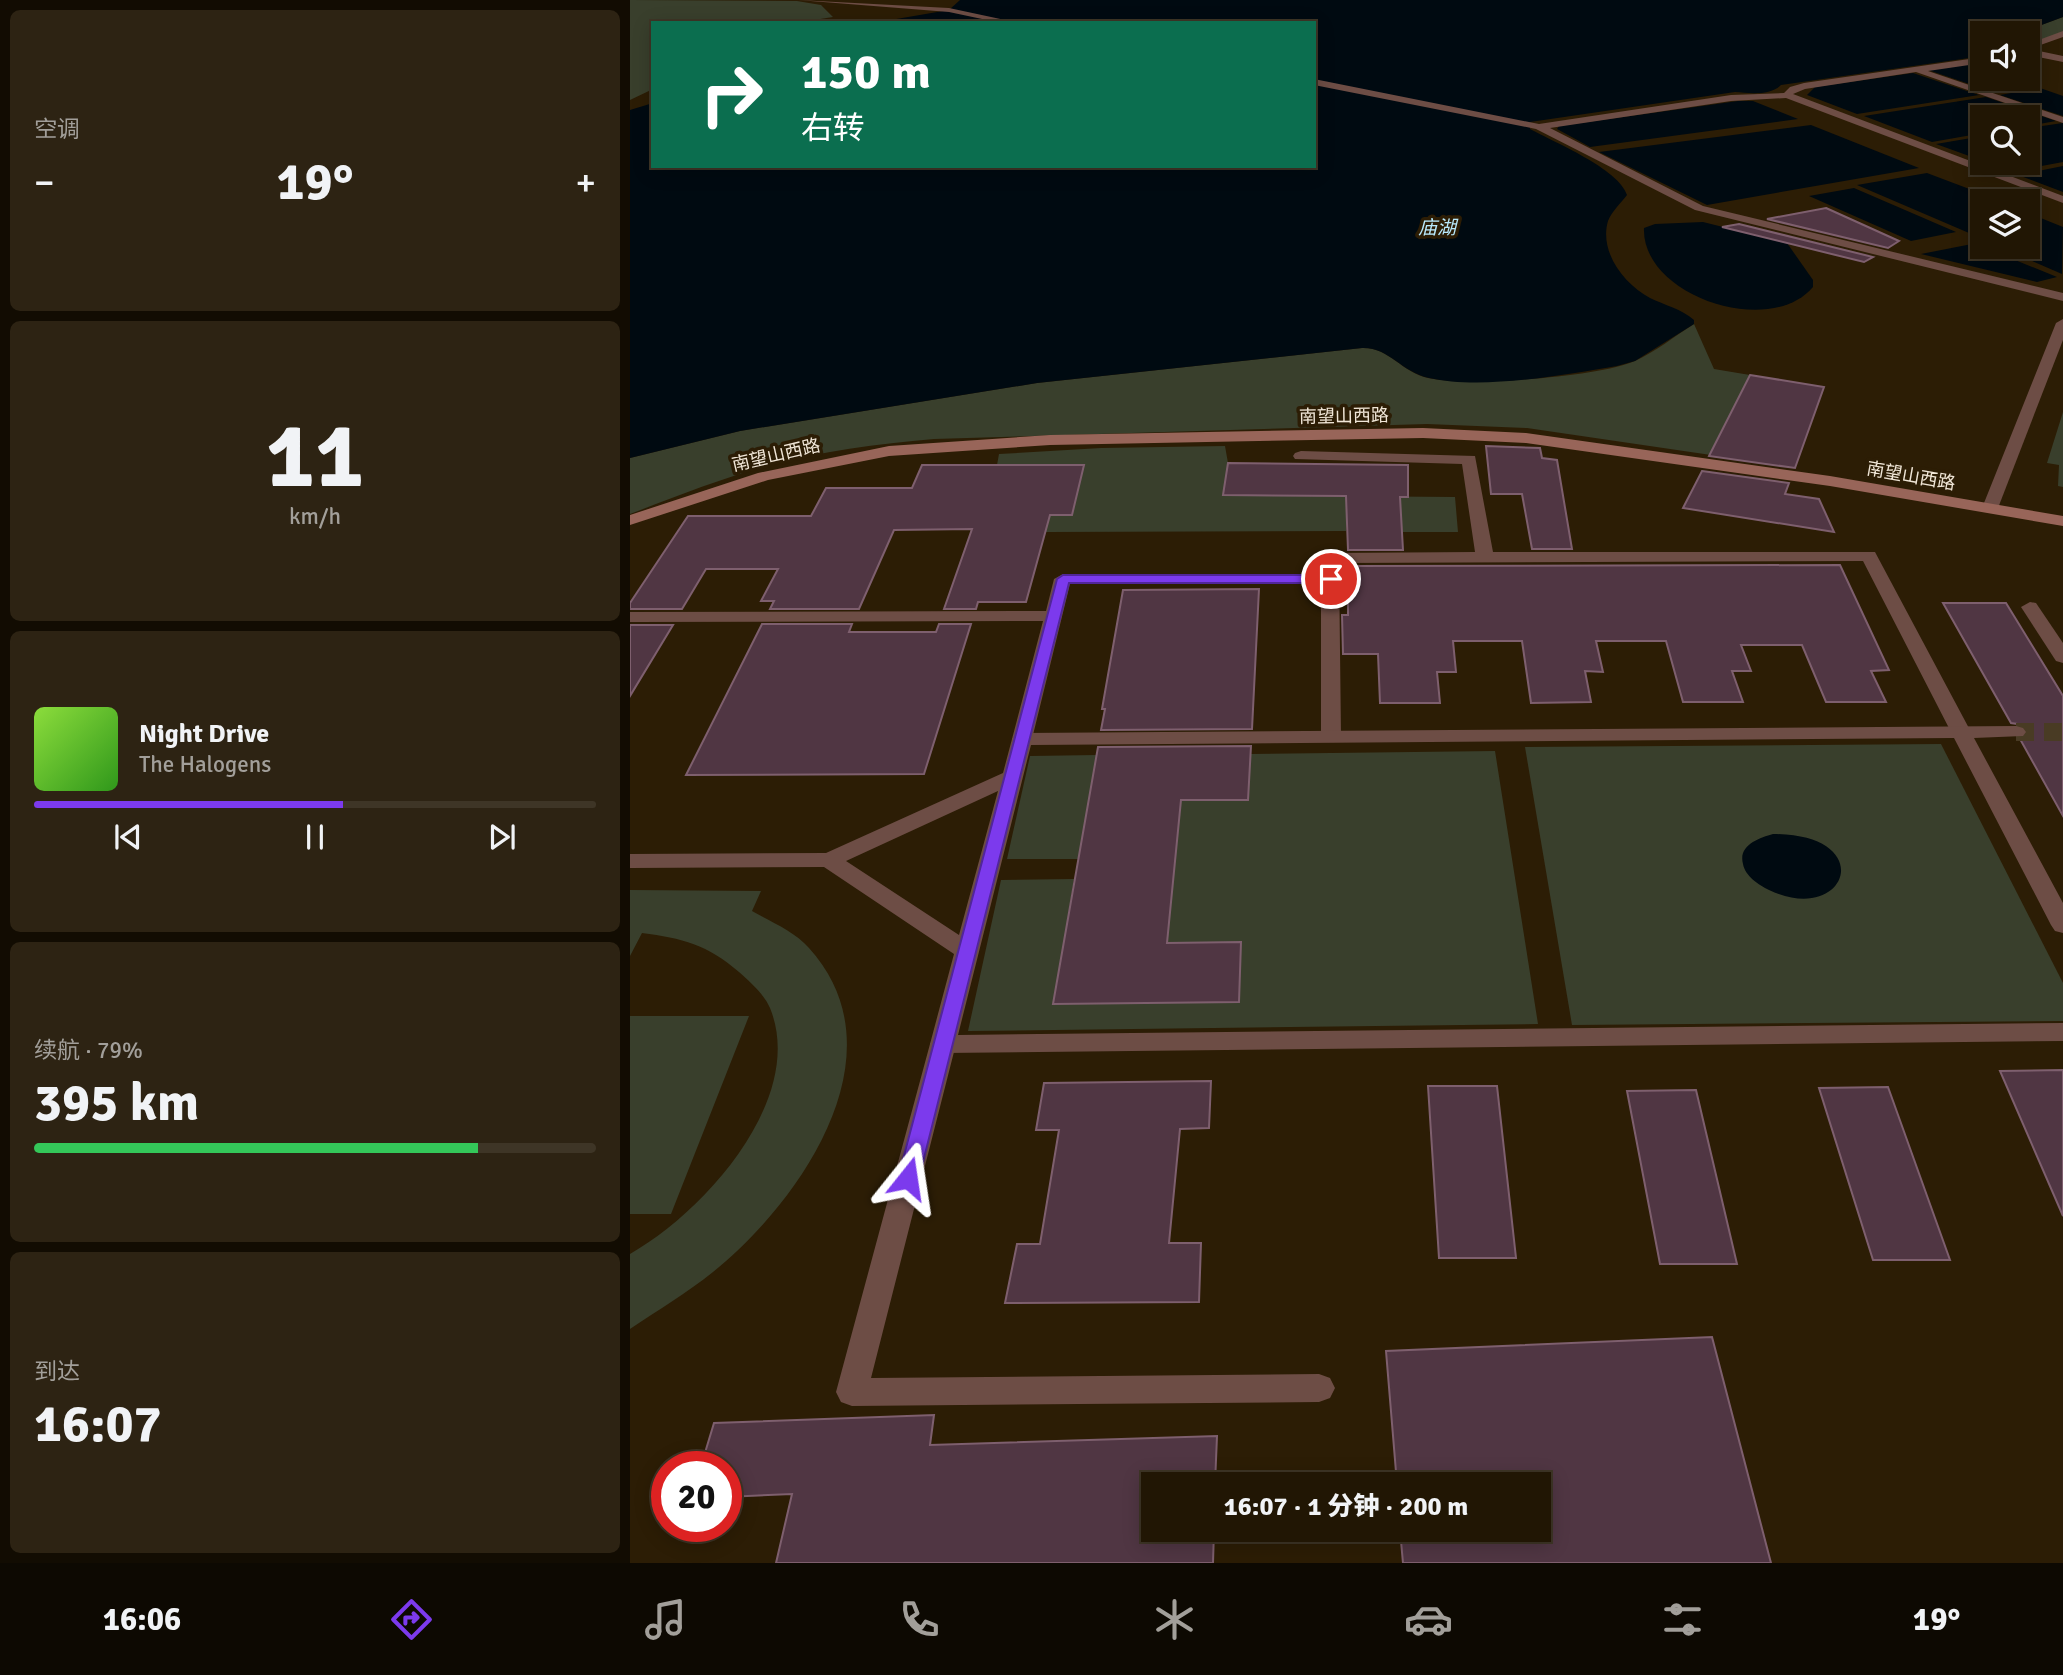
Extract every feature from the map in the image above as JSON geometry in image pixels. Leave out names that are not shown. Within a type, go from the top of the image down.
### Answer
[{"type":"street","points":[[802,0],[949,10],[1005,21]]},
{"type":"street","points":[[2040,45],[2063,34]]},
{"type":"street","points":[[2040,53],[2063,59]]},
{"type":"street","points":[[1539,127],[1731,98],[1766,99],[1787,95],[1798,87],[1970,62]]},
{"type":"street","points":[[1914,70],[2063,120]]},
{"type":"street","points":[[1316,82],[1539,127],[1699,208],[2063,297]]},
{"type":"street","points":[[1787,95],[2063,200]]},
{"type":"street","points":[[1990,508],[2063,323]]},
{"type":"street","name":"南望山西路","points":[[630,520],[764,476],[889,451],[1050,440],[1423,433],[1526,438],[1830,481],[2063,521]]},
{"type":"street","points":[[1301,456],[1469,459],[1485,558]]},
{"type":"street","points":[[1331,737],[1330,558],[1869,556],[2063,925]]},
{"type":"street","points":[[1319,1388],[852,1392],[1063,579],[1331,579]]},
{"type":"street","points":[[2030,607],[2063,657]]},
{"type":"street","points":[[630,617],[1054,616]]},
{"type":"street","points":[[1022,739],[2016,732]]},
{"type":"street","points":[[630,861],[829,860],[1012,777]]},
{"type":"street","points":[[829,860],[967,951]]},
{"type":"street","points":[[943,1044],[2063,1032]]},
{"type":"green space","points":[[630,0],[797,1],[821,5],[833,17],[808,21],[651,21],[651,90],[630,100]]},
{"type":"green space","points":[[2063,17],[2063,32],[2040,41],[2040,26]]},
{"type":"green space","points":[[1694,324],[1714,369],[1750,375],[1711,455],[1527,428],[1427,424],[934,439],[850,449],[766,466],[630,514],[630,458],[740,431],[1037,383],[1362,348],[1380,351],[1419,375],[1446,381],[1501,381],[1564,376],[1617,367],[1635,361]]},
{"type":"green space","points":[[2063,412],[2063,487],[2058,486],[2059,465],[2047,463]]},
{"type":"green space","points":[[1225,446],[1228,463],[1223,495],[1455,497],[1458,532],[1402,532],[1401,511],[1347,511],[1346,531],[1045,532],[1050,515],[1072,515],[1084,465],[997,465],[999,454],[1101,448]]},
{"type":"green space","points":[[1941,744],[2063,983],[2063,1021],[1572,1025],[1525,747]]},
{"type":"green space","points":[[1495,751],[1538,1024],[968,1031],[1001,880],[1074,879],[1054,1004],[1238,1002],[1241,942],[1167,943],[1181,800],[1248,799],[1250,754]]},
{"type":"green space","points":[[1097,755],[1079,859],[1007,859],[1030,756]]},
{"type":"green space","points":[[630,890],[761,891],[752,911],[789,932],[809,948],[836,989],[846,1033],[844,1078],[830,1123],[807,1166],[778,1206],[746,1242],[713,1272],[630,1329],[630,1254],[688,1211],[716,1182],[741,1150],[761,1115],[774,1079],[778,1043],[770,1008],[764,998],[739,972],[716,955],[682,940],[642,933],[630,956]]},
{"type":"green space","points":[[630,1016],[749,1016],[671,1214],[630,1214]]},
{"type":"water","name":"庙湖","points":[[960,0],[2063,0],[2063,17],[2040,26],[2040,21],[1970,21],[1970,58],[1781,85],[1765,92],[1735,92],[1530,122],[1530,129],[1599,166],[1622,185],[1627,195],[1608,221],[1606,233],[1610,255],[1623,276],[1640,292],[1694,320],[1694,324],[1635,361],[1548,377],[1498,382],[1450,381],[1419,375],[1380,351],[1362,348],[1037,383],[740,431],[630,458],[630,110],[651,104],[651,168],[1316,168],[1316,21],[885,21],[949,10]]},
{"type":"water","points":[[1967,64],[1970,65],[1970,84],[1928,70]]},
{"type":"water","points":[[1913,73],[1979,95],[1857,114],[1807,95],[1815,87]]},
{"type":"water","points":[[2040,88],[2063,96],[2063,116],[2040,108],[2040,105],[2030,105],[2000,95],[2040,91]]},
{"type":"water","points":[[1986,97],[2009,105],[1970,105],[1970,135],[1932,142],[1864,116]]},
{"type":"water","points":[[1753,101],[1798,119],[1590,147],[1557,129],[1559,126]]},
{"type":"water","points":[[2040,116],[2056,121],[2040,124]]},
{"type":"water","points":[[2063,123],[2063,162],[2040,166],[2040,126]]},
{"type":"water","points":[[1811,125],[1919,168],[1707,205],[1599,152]]},
{"type":"water","points":[[1970,138],[1970,156],[1936,144]]},
{"type":"water","points":[[2063,166],[2063,192],[2018,175],[2040,175],[2040,171]]},
{"type":"water","points":[[1927,173],[1970,189],[1970,233],[1857,185]]},
{"type":"water","points":[[1854,188],[1956,232],[1911,241],[1809,196]]},
{"type":"water","points":[[2040,218],[2063,227],[2062,274],[2028,259],[2040,259]]},
{"type":"water","points":[[1703,222],[1787,243],[1813,280],[1813,287],[1793,302],[1768,309],[1739,309],[1711,302],[1685,290],[1663,273],[1649,252],[1644,228],[1655,224]]},
{"type":"water","points":[[1970,244],[1970,259],[2013,259],[2057,277],[2037,282],[1921,254]]},
{"type":"water","points":[[1773,834],[1807,838],[1828,848],[1839,861],[1840,876],[1833,889],[1818,897],[1796,898],[1769,890],[1753,880],[1744,868],[1744,852],[1751,843]]},
{"type":"building","points":[[1826,208],[1899,241],[1888,248],[1767,219]]},
{"type":"building","points":[[1739,224],[1873,257],[1864,262],[1722,227]]},
{"type":"building","points":[[1750,375],[1824,387],[1795,468],[1709,456]]},
{"type":"building","points":[[1486,446],[1540,448],[1542,458],[1557,460],[1572,549],[1532,549],[1522,494],[1491,494]]},
{"type":"building","points":[[1228,463],[1408,465],[1408,497],[1400,497],[1403,550],[1348,550],[1346,496],[1223,495]]},
{"type":"building","points":[[922,465],[1084,465],[1072,515],[1050,515],[1026,602],[978,602],[976,609],[944,609],[972,529],[894,530],[859,609],[770,609],[774,601],[761,601],[778,569],[706,569],[682,609],[630,609],[630,603],[688,516],[811,516],[826,488],[912,488]]},
{"type":"building","points":[[1702,471],[1789,483],[1785,494],[1819,499],[1834,532],[1683,508]]},
{"type":"building","points":[[1840,565],[1889,670],[1871,671],[1886,702],[1826,702],[1802,645],[1741,645],[1751,671],[1732,671],[1743,702],[1683,702],[1666,641],[1596,641],[1603,672],[1585,671],[1591,702],[1531,703],[1522,641],[1453,641],[1456,672],[1437,672],[1440,703],[1380,703],[1378,654],[1343,654],[1342,615],[1348,615],[1348,566]]},
{"type":"building","points":[[1259,589],[1252,729],[1101,730],[1105,709],[1102,709],[1123,590]]},
{"type":"building","points":[[1943,603],[2006,603],[2063,696],[2063,816],[2020,739],[2025,738],[2028,730],[2024,725],[2011,723]]},
{"type":"building","points":[[762,624],[852,624],[849,632],[936,632],[939,624],[971,624],[924,774],[686,775]]},
{"type":"building","points":[[630,625],[673,625],[630,696]]},
{"type":"building","points":[[1251,746],[1248,800],[1181,800],[1167,943],[1241,942],[1239,1002],[1053,1004],[1098,747]]},
{"type":"building","points":[[2063,1070],[2063,1216],[2000,1071]]},
{"type":"building","points":[[1211,1081],[1209,1128],[1180,1129],[1169,1243],[1201,1243],[1199,1302],[1005,1303],[1017,1244],[1040,1244],[1059,1130],[1036,1130],[1044,1083]]},
{"type":"building","points":[[1428,1086],[1497,1086],[1516,1258],[1439,1258]]},
{"type":"building","points":[[1888,1087],[1950,1260],[1873,1260],[1819,1088]]},
{"type":"building","points":[[1696,1090],[1737,1264],[1660,1264],[1627,1091]]},
{"type":"building","points":[[1712,1337],[1771,1563],[1403,1563],[1401,1542],[1551,1542],[1551,1472],[1396,1472],[1386,1351]]},
{"type":"building","points":[[934,1415],[930,1445],[1217,1436],[1216,1472],[1141,1472],[1141,1542],[1214,1542],[1213,1563],[776,1563],[792,1494],[742,1496],[742,1451],[706,1451],[714,1423]]},
{"type":"tunnel","points":[[2016,732],[2063,732]]},
{"type":"route","points":[[908,1178],[1063,579],[1331,579]]}]
